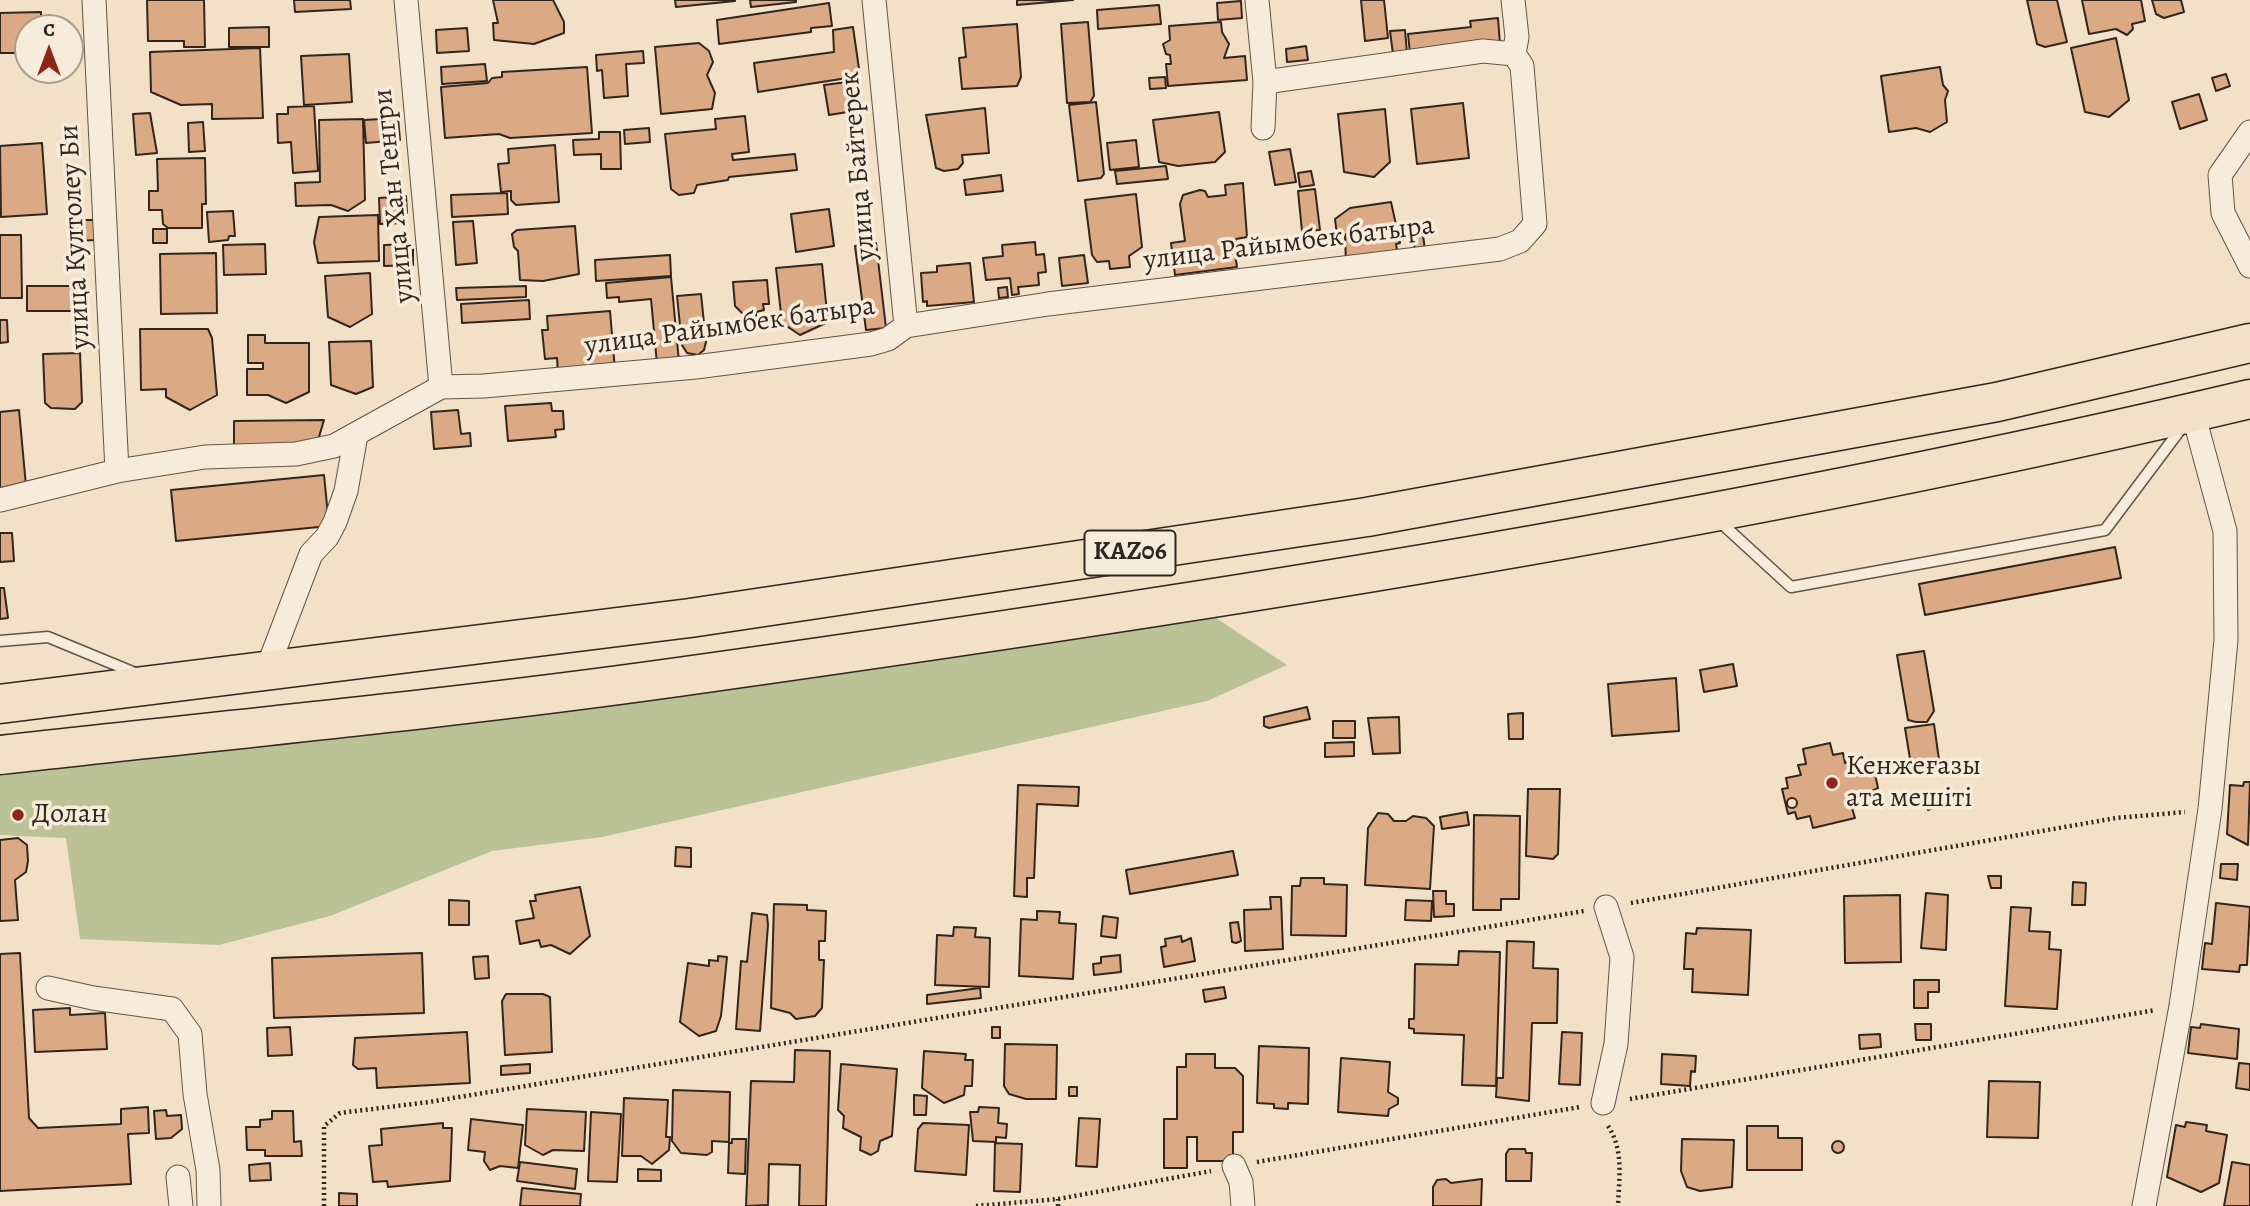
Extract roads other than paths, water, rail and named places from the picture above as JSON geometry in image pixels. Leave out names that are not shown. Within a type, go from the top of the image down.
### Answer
[{"type":"highway","name":"KАZ06","points":[[0,704],[704,616],[1367,517],[1997,402],[2250,344]]},
{"type":"highway","name":"KАZ06","points":[[0,755],[667,678],[1364,575],[1712,514],[2250,399]]},
{"type":"street","name":"улица Култолеу Би","points":[[94,0],[117,471]]},
{"type":"street","name":"улица Хан Тенгри","points":[[405,0],[441,387]]},
{"type":"street","name":"улица Байтерек","points":[[874,0],[906,326]]},
{"type":"street","points":[[1257,0],[1265,82],[1263,128]]},
{"type":"street","name":"улица Райымбек батыра","points":[[0,500],[117,471],[205,457],[296,453],[334,446],[441,387],[484,386],[696,366],[872,344],[888,339],[906,326],[1048,304],[1500,249],[1520,241],[1535,225],[1522,66],[1514,54],[1517,37],[1513,0]]},
{"type":"street","points":[[1265,82],[1483,51],[1514,54]]},
{"type":"street","points":[[2250,132],[2220,175],[2223,213],[2250,266]]},
{"type":"street","points":[[2144,1206],[2181,1006],[2210,809],[2226,640],[2225,531],[2193,413]]},
{"type":"street","points":[[266,672],[311,554],[327,537],[335,523],[346,491],[356,435]]},
{"type":"street","points":[[1602,1109],[1616,1044],[1622,957],[1606,908]]},
{"type":"street","points":[[48,988],[93,998],[172,1009],[190,1034],[195,1094],[208,1170],[209,1206]]},
{"type":"street","points":[[1234,1166],[1241,1182],[1243,1206]]},
{"type":"street","points":[[178,1177],[181,1206]]},
{"type":"lane","points":[[1712,514],[1791,587],[2105,530],[2193,413]]},
{"type":"lane","points":[[0,641],[48,637],[162,685]]},
{"type":"place","name":"Кенжеғазы ата мешіті","points":[[1832,783]]},
{"type":"place","name":"Долан","points":[[18,815]]}]
